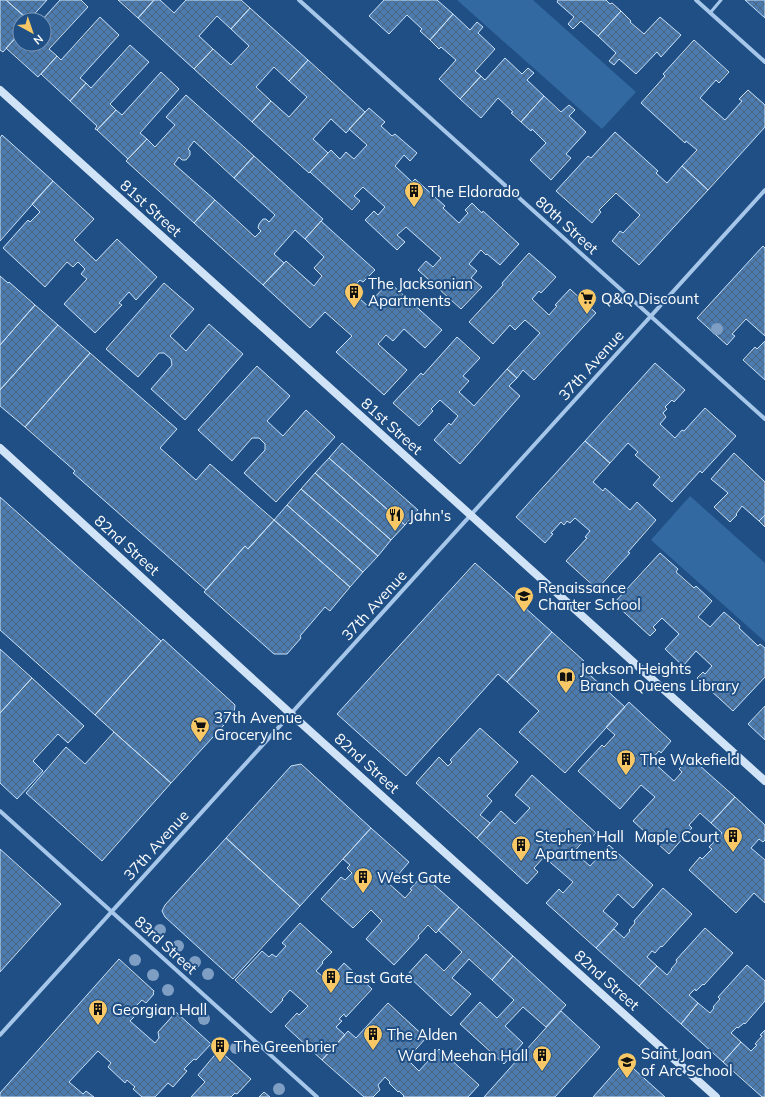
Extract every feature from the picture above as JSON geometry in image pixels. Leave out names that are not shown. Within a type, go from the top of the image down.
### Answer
[{"type":"street","name":"80th Street","points":[[299,0],[765,420]]},
{"type":"street","points":[[696,0],[765,62]]},
{"type":"street","name":"81st Street","points":[[0,90],[765,782]]},
{"type":"street","name":"37th Avenue","points":[[0,1035],[765,190]]},
{"type":"street","name":"82nd Street","points":[[0,448],[291,714],[716,1097]]},
{"type":"street","name":"83rd Street","points":[[0,811],[317,1097]]},
{"type":"lane","points":[[710,13],[721,0]]},
{"type":"shaded area","points":[[457,0],[533,0],[636,92],[602,129]]},
{"type":"shaded area","points":[[690,496],[765,563],[765,642],[651,540]]},
{"type":"building","points":[[0,0],[6,0],[19,12],[12,12],[12,42],[3,52],[0,50]]},
{"type":"building","points":[[6,0],[47,0],[36,12],[20,12]]},
{"type":"building","points":[[60,0],[81,0],[88,7],[52,46],[52,12],[49,12]]},
{"type":"building","points":[[118,0],[154,0],[138,18]]},
{"type":"building","points":[[154,0],[160,0],[174,13],[186,0],[241,0],[250,8],[231,29],[217,16],[199,36],[213,49],[194,69],[138,18]]},
{"type":"building","points":[[384,0],[437,0],[453,14],[430,40],[420,31],[422,29],[407,15],[389,34],[369,16]]},
{"type":"building","points":[[558,0],[606,0],[621,11],[598,36],[581,21],[573,29],[568,24],[574,17],[557,2]]},
{"type":"building","points":[[745,0],[765,0],[765,18]]},
{"type":"building","points":[[250,8],[308,60],[289,81],[274,67],[256,87],[271,101],[252,122],[194,69],[213,49],[231,65],[249,46],[231,29]]},
{"type":"building","points":[[621,11],[631,21],[630,22],[644,34],[660,17],[681,35],[661,57],[657,52],[636,74],[619,59],[614,65],[609,61],[616,53],[598,36]]},
{"type":"building","points":[[453,14],[470,30],[477,22],[483,27],[478,33],[495,49],[475,71],[481,76],[460,99],[439,79],[456,60],[441,47],[439,49],[430,40]]},
{"type":"building","points":[[100,17],[119,35],[80,78],[86,83],[70,101],[41,74],[57,56],[61,60]]},
{"type":"building","points":[[694,40],[729,72],[719,83],[716,80],[700,98],[725,120],[742,101],[739,99],[748,90],[765,105],[765,127],[708,190],[682,166],[697,150],[686,141],[685,143],[641,103],[665,76],[663,74]]},
{"type":"building","points":[[12,42],[12,52],[52,52],[57,56],[38,77],[6,48]]},
{"type":"building","points":[[130,45],[149,62],[110,104],[116,110],[97,130],[95,129],[97,126],[70,101],[86,83],[91,88]]},
{"type":"building","points":[[505,58],[522,74],[528,68],[534,73],[527,80],[544,96],[521,122],[498,98],[481,118],[460,99],[481,76],[485,80]]},
{"type":"building","points":[[308,60],[365,112],[346,133],[331,119],[313,139],[328,153],[309,173],[252,122],[271,101],[289,117],[307,97],[289,81]]},
{"type":"building","points":[[161,72],[179,89],[140,133],[147,139],[128,159],[97,130],[116,110],[122,115]]},
{"type":"building","points":[[186,95],[254,156],[234,178],[194,141],[188,149],[190,151],[190,155],[186,160],[182,160],[179,157],[174,164],[215,200],[194,223],[126,161],[147,139],[155,147],[175,125],[166,117]]},
{"type":"building","points":[[544,96],[561,112],[569,105],[575,110],[569,116],[586,132],[566,154],[571,158],[551,180],[530,160],[546,143],[532,129],[531,131],[521,122]]},
{"type":"building","name":"The Eldorado","points":[[369,108],[385,122],[381,126],[392,136],[395,134],[417,153],[410,161],[404,155],[395,166],[412,182],[415,179],[445,206],[443,208],[459,223],[468,213],[465,210],[472,203],[482,213],[483,211],[519,244],[500,265],[481,250],[469,264],[477,271],[471,278],[482,287],[461,309],[418,270],[426,261],[433,267],[441,258],[406,227],[397,235],[405,242],[397,250],[365,220],[374,211],[378,215],[385,207],[363,187],[354,196],[360,201],[352,210],[310,172],[331,150],[340,159],[346,152],[354,159],[367,145],[349,129]]},
{"type":"building","points":[[615,132],[658,171],[656,173],[667,183],[682,166],[708,190],[639,265],[612,241],[620,231],[623,233],[640,215],[616,193],[599,210],[601,212],[592,223],[556,191],[588,156],[591,158]]},
{"type":"building","points":[[2,135],[53,181],[0,241],[0,138]]},
{"type":"building","points":[[254,156],[323,219],[305,239],[295,230],[274,254],[284,263],[263,285],[194,223],[215,200],[255,237],[261,231],[258,228],[263,219],[266,219],[269,222],[275,215],[234,178]]},
{"type":"building","points":[[53,181],[94,219],[74,240],[96,261],[117,239],[157,277],[136,300],[129,292],[119,303],[122,305],[95,333],[64,304],[87,279],[81,274],[85,269],[78,262],[73,267],[67,262],[45,287],[3,248],[28,220],[30,222],[40,212],[32,204]]},
{"type":"building","name":"The Jacksonian Apartments","points":[[321,221],[375,270],[363,282],[360,280],[350,290],[369,307],[375,300],[374,298],[389,282],[442,330],[425,348],[404,329],[393,341],[386,335],[378,344],[407,370],[384,395],[336,352],[352,336],[325,312],[310,328],[263,285],[286,261],[314,286],[322,276],[314,268],[324,257],[305,239]]},
{"type":"building","points":[[763,246],[765,248],[765,336],[746,319],[732,334],[735,336],[727,345],[697,318]]},
{"type":"building","points":[[529,253],[556,277],[541,293],[539,291],[532,299],[549,315],[557,306],[555,305],[570,289],[596,313],[534,380],[523,370],[517,378],[507,369],[540,333],[525,320],[515,330],[510,325],[493,344],[469,322],[503,285],[502,283]]},
{"type":"building","points":[[0,276],[35,305],[0,345]]},
{"type":"building","points":[[164,283],[194,309],[170,336],[186,351],[209,324],[243,354],[185,420],[151,389],[172,365],[171,359],[164,353],[159,353],[138,377],[106,349]]},
{"type":"building","points":[[35,305],[58,325],[0,390],[0,345]]},
{"type":"building","points":[[58,325],[90,353],[25,427],[0,406],[0,390]]},
{"type":"building","points":[[457,337],[480,358],[463,376],[469,381],[459,392],[474,406],[507,369],[517,378],[509,386],[520,396],[460,464],[434,440],[449,423],[451,425],[458,416],[440,400],[431,409],[433,411],[419,426],[393,403],[421,373],[423,375]]},
{"type":"building","points":[[765,341],[765,380],[743,360],[755,347],[757,349]]},
{"type":"building","points":[[90,353],[177,429],[160,448],[196,480],[210,464],[274,520],[248,549],[245,546],[206,590],[73,473],[75,471],[25,427]]},
{"type":"building","points":[[655,363],[685,390],[674,402],[672,400],[665,407],[667,409],[663,413],[666,417],[660,424],[675,438],[682,430],[684,431],[705,408],[736,436],[702,473],[700,471],[672,502],[653,485],[660,477],[635,455],[638,452],[628,443],[610,463],[585,441]]},
{"type":"building","points":[[257,366],[290,396],[267,421],[283,436],[306,410],[335,437],[276,502],[244,473],[265,450],[265,444],[259,438],[252,438],[232,461],[198,430]]},
{"type":"building","points":[[585,441],[610,463],[593,482],[603,491],[605,488],[630,510],[637,502],[656,520],[628,552],[630,553],[597,589],[566,561],[587,538],[585,537],[590,531],[575,518],[570,523],[567,521],[564,525],[561,522],[551,533],[553,534],[545,543],[516,517]]},
{"type":"building","points":[[342,443],[418,510],[405,525],[329,458]]},
{"type":"building","points":[[734,453],[765,482],[765,515],[759,521],[742,506],[736,514],[737,515],[730,522],[714,507],[728,493],[711,479]]},
{"type":"building","points":[[329,458],[405,525],[391,540],[315,473]]},
{"type":"building","points":[[315,473],[391,540],[378,556],[301,489]]},
{"type":"building","points":[[301,489],[378,556],[363,572],[287,505]]},
{"type":"building","points":[[0,497],[161,641],[95,715],[0,630]]},
{"type":"building","points":[[287,505],[363,572],[350,587],[274,520]]},
{"type":"building","points":[[765,515],[765,527],[759,521]]},
{"type":"building","points":[[274,520],[350,587],[330,611],[325,607],[300,636],[301,638],[287,654],[274,654],[204,592],[245,546],[248,549]]},
{"type":"building","points":[[660,553],[678,569],[676,572],[694,588],[696,586],[712,601],[698,617],[710,627],[724,612],[740,626],[739,628],[758,646],[760,644],[765,648],[765,677],[733,711],[697,678],[703,672],[705,674],[712,666],[696,651],[683,666],[665,649],[679,634],[662,618],[653,627],[656,630],[650,636],[614,603]]},
{"type":"building","points":[[475,563],[552,632],[507,682],[498,674],[406,776],[337,714]]},
{"type":"building","name":"Jackson Heights Branch Queens Library","points":[[552,632],[584,661],[580,666],[625,707],[565,773],[519,732],[539,711],[507,682]]},
{"type":"building","points":[[163,639],[235,705],[234,714],[171,783],[95,715]]},
{"type":"building","points":[[0,649],[32,678],[0,713]]},
{"type":"building","points":[[32,678],[84,726],[68,743],[58,734],[33,761],[43,771],[17,799],[0,783],[0,713]]},
{"type":"building","name":"The Wakefield","points":[[629,702],[671,741],[661,753],[659,751],[651,760],[674,781],[682,772],[679,769],[690,757],[735,797],[711,823],[700,813],[689,825],[692,828],[669,854],[633,821],[655,797],[641,785],[620,809],[578,771],[602,745],[604,747],[615,735],[606,727]]},
{"type":"building","points":[[765,706],[765,740],[748,724]]},
{"type":"building","points":[[480,728],[518,762],[487,796],[492,801],[480,815],[490,823],[477,838],[416,783],[439,757],[448,766],[452,762],[450,760]]},
{"type":"building","points":[[114,732],[171,783],[102,861],[26,793],[66,747],[85,764]]},
{"type":"building","points":[[301,764],[371,828],[300,906],[226,838],[291,766]]},
{"type":"building","name":"Stephen Hall Apartments","points":[[532,775],[596,833],[587,843],[584,840],[574,852],[590,866],[609,845],[653,885],[633,908],[618,894],[603,911],[618,924],[596,948],[546,903],[559,889],[563,893],[573,882],[544,857],[534,868],[538,872],[527,884],[477,838],[501,811],[515,824],[530,808],[515,795]]},
{"type":"building","name":"Maple Court","points":[[735,797],[765,825],[765,840],[763,842],[759,839],[751,848],[765,860],[765,903],[754,893],[736,913],[689,870],[700,857],[702,859],[712,849],[709,847],[722,833],[711,823]]},
{"type":"building","name":"West Gate","points":[[371,828],[409,862],[397,876],[395,874],[387,882],[405,898],[412,890],[410,889],[423,875],[459,907],[436,933],[428,925],[418,936],[419,938],[394,965],[366,939],[382,921],[371,910],[353,928],[321,899],[341,877],[345,880],[352,873],[347,868],[350,865],[343,859]]},
{"type":"building","points":[[226,838],[300,906],[233,979],[165,917],[162,911],[165,905]]},
{"type":"building","points":[[0,849],[61,904],[0,972]]},
{"type":"building","points":[[663,888],[692,914],[662,947],[661,946],[655,953],[652,951],[647,957],[657,966],[639,986],[596,948],[614,929],[624,938],[635,923],[634,921]]},
{"type":"building","points":[[459,907],[513,956],[492,980],[469,959],[452,978],[471,994],[451,1016],[407,975],[426,954],[444,971],[462,952],[438,930]]},
{"type":"building","name":"East Gate","points":[[300,923],[332,952],[322,962],[323,963],[316,971],[328,981],[344,963],[372,989],[346,1017],[344,1014],[339,1019],[342,1021],[336,1027],[345,1035],[322,1060],[285,1026],[297,1013],[299,1015],[308,1006],[290,990],[271,1013],[235,980],[262,951],[269,957],[272,954],[276,957],[286,946],[282,943]]},
{"type":"building","points":[[705,928],[733,953],[704,985],[703,984],[696,991],[695,989],[689,995],[698,1003],[681,1024],[639,986],[657,966],[667,975],[677,962],[676,960]]},
{"type":"building","points":[[513,956],[566,1005],[546,1027],[523,1007],[505,1026],[523,1043],[504,1064],[460,1024],[480,1002],[497,1018],[514,1000],[492,980]]},
{"type":"building","name":"Georgian Hall","points":[[119,959],[154,991],[154,994],[146,1003],[142,1000],[132,1010],[135,1012],[135,1016],[130,1021],[155,1043],[159,1038],[158,1032],[176,1012],[211,1044],[196,1060],[194,1059],[184,1069],[187,1071],[173,1087],[168,1083],[155,1097],[142,1097],[133,1089],[135,1087],[127,1080],[125,1083],[108,1067],[111,1063],[98,1051],[69,1082],[83,1094],[86,1091],[94,1097],[0,1097],[0,1093]]},
{"type":"building","points":[[747,965],[765,981],[765,1001],[745,1024],[744,1023],[738,1028],[737,1027],[731,1033],[741,1042],[723,1062],[681,1024],[698,1003],[710,1013],[720,999],[718,997]]},
{"type":"building","name":"The Alden","points":[[388,1003],[426,1038],[407,1059],[419,1071],[439,1049],[479,1085],[468,1097],[403,1097],[404,1096],[389,1083],[390,1082],[385,1077],[378,1085],[380,1090],[373,1097],[364,1097],[322,1060],[348,1031],[356,1038]]},
{"type":"building","name":"Ward Meehan Hall","points":[[561,1011],[600,1047],[555,1097],[484,1097]]},
{"type":"building","points":[[765,1030],[765,1097],[762,1097],[723,1062],[741,1042],[751,1051],[757,1045],[755,1044]]},
{"type":"building","name":"The Greenbrier","points":[[219,1050],[251,1079],[237,1094],[235,1093],[231,1097],[191,1097],[205,1082],[198,1075]]},
{"type":"building","name":"Saint Joan of Arc School","points":[[625,1061],[665,1097],[593,1097]]},
{"type":"building","name":"The Greenbrier","points":[[264,1092],[270,1097],[259,1097]]},
{"type":"place","name":"The Eldorado","points":[[414,208]]},
{"type":"place","name":"The Jacksonian Apartments","points":[[354,309]]},
{"type":"place","name":"Q&Q Discount","points":[[587,315]]},
{"type":"place","name":"Jahn's","points":[[395,532]]},
{"type":"place","name":"Renaissance Charter School","points":[[524,613]]},
{"type":"place","name":"Jackson Heights Branch Queens Library","points":[[566,694]]},
{"type":"place","name":"37th Avenue Grocery Inc","points":[[200,743]]},
{"type":"place","name":"The Wakefield","points":[[626,776]]},
{"type":"place","name":"Maple Court","points":[[733,853]]},
{"type":"place","name":"Stephen Hall Apartments","points":[[521,862]]},
{"type":"place","name":"West Gate","points":[[363,894]]},
{"type":"place","name":"East Gate","points":[[331,994]]},
{"type":"place","name":"Georgian Hall","points":[[98,1026]]},
{"type":"place","name":"The Alden","points":[[373,1051]]},
{"type":"place","name":"The Greenbrier","points":[[220,1063]]},
{"type":"place","name":"Ward Meehan Hall","points":[[542,1072]]},
{"type":"place","name":"Saint Joan of Arc School","points":[[627,1079]]}]
